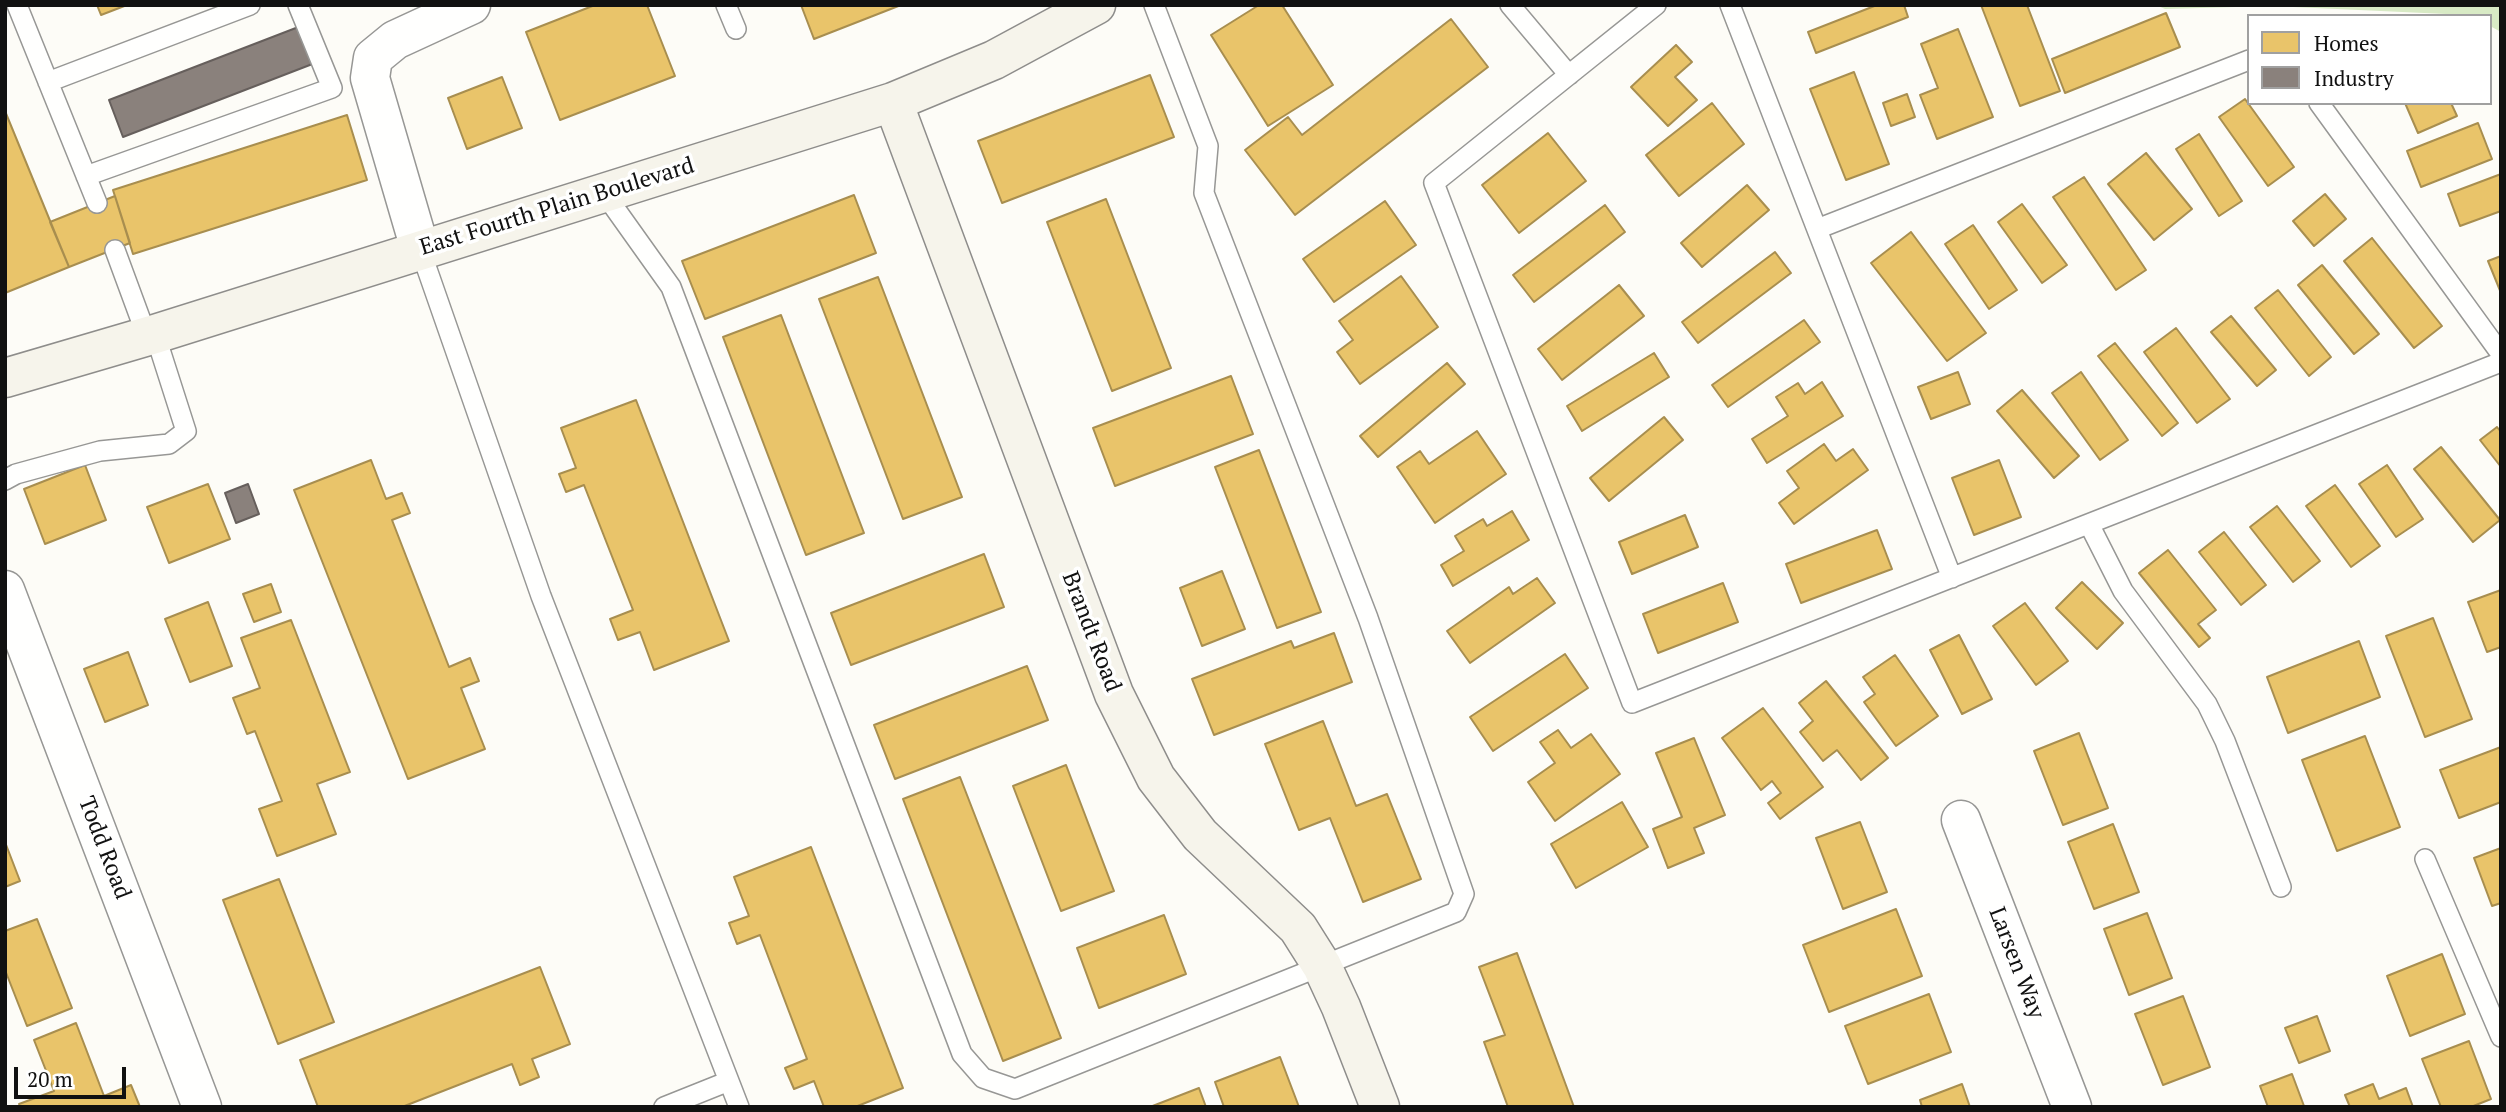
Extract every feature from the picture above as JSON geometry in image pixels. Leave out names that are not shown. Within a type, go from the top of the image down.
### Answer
[{"type":"main road","name":"East Fourth Plain Boulevard","points":[[5,378],[893,102],[994,60],[1096,5]]},
{"type":"main road","name":"Brandt Road","points":[[893,102],[1120,706],[1156,778],[1200,835],[1298,928],[1322,966],[1380,1107]]},
{"type":"street","points":[[420,249],[370,78],[373,58],[395,40],[471,5]]},
{"type":"street","name":"Todd Road","points":[[5,590],[202,1107]]},
{"type":"street","name":"Larsen Way","points":[[1961,820],[2071,1107]]},
{"type":"lane","points":[[17,5],[97,203]]},
{"type":"lane","points":[[48,82],[250,5]]},
{"type":"lane","points":[[86,176],[332,88],[298,5]]},
{"type":"lane","points":[[726,5],[736,29]]},
{"type":"lane","points":[[604,193],[671,288],[962,1054],[983,1079],[1015,1089],[1456,912],[1464,894],[1368,618],[1204,193],[1208,146],[1154,5]]},
{"type":"lane","points":[[1510,5],[1569,75]]},
{"type":"lane","points":[[1656,5],[1434,183],[1632,704],[2501,362]]},
{"type":"lane","points":[[1730,5],[1952,578]]},
{"type":"lane","points":[[1817,229],[2247,61]]},
{"type":"lane","points":[[2320,105],[2501,354]]},
{"type":"lane","points":[[420,249],[541,596],[739,1107]]},
{"type":"lane","points":[[5,480],[16,474],[100,451],[169,444],[186,431],[115,250]]},
{"type":"lane","points":[[2089,524],[2123,591],[2207,704],[2225,741],[2281,887]]},
{"type":"lane","points":[[2425,859],[2501,1037]]},
{"type":"lane","points":[[664,1107],[729,1081]]},
{"type":"green space","points":[[2156,5],[2501,5],[2501,32],[2492,27],[2492,14],[2271,6],[2165,9]]},
{"type":"building: Homes","points":[[97,5],[127,5],[101,15]]},
{"type":"building: Homes","points":[[595,5],[647,5],[675,76],[560,120],[526,32]]},
{"type":"building: Homes","points":[[801,5],[901,5],[814,39]]},
{"type":"building: Homes","points":[[1259,5],[1282,5],[1333,85],[1268,126],[1211,35]]},
{"type":"building: Homes","points":[[1877,5],[1904,5],[1908,17],[1816,53],[1808,32]]},
{"type":"building: Homes","points":[[1981,5],[2027,5],[2060,91],[2020,106]]},
{"type":"building: Homes","points":[[2166,13],[2180,47],[2065,93],[2052,59]]},
{"type":"building: Homes","points":[[1451,19],[1488,67],[1295,215],[1245,150],[1288,117],[1302,135]]},
{"type":"building: Homes","points":[[1958,29],[1993,117],[1937,139],[1920,95],[1938,88],[1921,44]]},
{"type":"building: Homes","points":[[1676,45],[1692,62],[1675,77],[1697,100],[1668,126],[1631,87]]},
{"type":"building: Homes","points":[[1854,72],[1889,164],[1846,180],[1810,89]]},
{"type":"building: Homes","points":[[1150,75],[1174,137],[1002,203],[978,141]]},
{"type":"building: Homes","points":[[502,77],[522,128],[467,149],[448,98]]},
{"type":"building: Homes","points":[[1907,94],[1915,117],[1891,126],[1883,103]]},
{"type":"building: Homes","points":[[2245,99],[2294,167],[2268,186],[2219,117]]},
{"type":"building: Homes","points":[[1712,103],[1744,144],[1679,196],[1646,155]]},
{"type":"building: Homes","points":[[2406,105],[2452,105],[2457,116],[2418,133]]},
{"type":"building: Homes","points":[[5,111],[69,267],[5,293]]},
{"type":"building: Homes","points":[[347,115],[367,180],[133,254],[113,190]]},
{"type":"building: Homes","points":[[2478,123],[2492,159],[2421,187],[2407,151]]},
{"type":"building: Homes","points":[[1548,133],[1586,181],[1519,233],[1482,185]]},
{"type":"building: Homes","points":[[2199,134],[2242,201],[2219,216],[2176,149]]},
{"type":"building: Homes","points":[[2146,153],[2192,209],[2154,240],[2108,184]]},
{"type":"building: Homes","points":[[2501,174],[2501,211],[2460,226],[2448,194]]},
{"type":"building: Homes","points":[[2084,177],[2146,270],[2116,290],[2053,197]]},
{"type":"building: Homes","points":[[1747,185],[1769,210],[1702,267],[1681,243]]},
{"type":"building: Homes","points":[[2325,194],[2346,219],[2314,246],[2293,221]]},
{"type":"building: Homes","points":[[854,195],[876,253],[705,319],[682,261]]},
{"type":"building: Homes","points":[[115,196],[130,243],[69,267],[50,222]]},
{"type":"building: Homes","points":[[1106,199],[1171,368],[1112,391],[1047,222]]},
{"type":"building: Homes","points":[[1385,201],[1416,245],[1334,302],[1303,259]]},
{"type":"building: Homes","points":[[2022,204],[2067,265],[2042,283],[1998,222]]},
{"type":"building: Homes","points":[[1605,205],[1625,232],[1534,302],[1513,275]]},
{"type":"building: Homes","points":[[1973,225],[2017,290],[1989,309],[1945,244]]},
{"type":"building: Homes","points":[[1911,232],[1986,333],[1947,361],[1871,263]]},
{"type":"building: Homes","points":[[2372,238],[2442,326],[2414,348],[2344,261]]},
{"type":"building: Homes","points":[[1775,252],[1791,273],[1698,343],[1682,322]]},
{"type":"building: Homes","points":[[2501,256],[2501,293],[2488,261]]},
{"type":"building: Homes","points":[[2322,265],[2379,334],[2354,354],[2298,285]]},
{"type":"building: Homes","points":[[1401,276],[1438,327],[1360,384],[1337,352],[1353,340],[1339,321]]},
{"type":"building: Homes","points":[[878,277],[962,497],[903,519],[819,299]]},
{"type":"building: Homes","points":[[1619,285],[1644,316],[1562,380],[1538,349]]},
{"type":"building: Homes","points":[[2278,290],[2331,357],[2309,376],[2255,308]]},
{"type":"building: Homes","points":[[781,315],[864,533],[806,555],[723,337]]},
{"type":"building: Homes","points":[[2231,316],[2276,370],[2257,386],[2211,332]]},
{"type":"building: Homes","points":[[1804,320],[1820,342],[1728,407],[1712,385]]},
{"type":"building: Homes","points":[[2176,328],[2230,399],[2197,423],[2144,352]]},
{"type":"building: Homes","points":[[2115,343],[2178,423],[2162,436],[2098,356]]},
{"type":"building: Homes","points":[[1654,353],[1669,377],[1582,431],[1567,406]]},
{"type":"building: Homes","points":[[1447,363],[1465,384],[1378,457],[1360,436]]},
{"type":"building: Homes","points":[[1958,372],[1970,404],[1931,419],[1918,387]]},
{"type":"building: Homes","points":[[2081,372],[2128,440],[2100,460],[2052,393]]},
{"type":"building: Homes","points":[[1231,376],[1253,434],[1115,486],[1093,428]]},
{"type":"building: Homes","points":[[1822,382],[1843,416],[1767,463],[1752,439],[1788,416],[1776,397],[1798,383],[1805,394]]},
{"type":"building: Homes","points":[[2022,390],[2079,456],[2054,478],[1997,411]]},
{"type":"building: Homes","points":[[636,400],[729,641],[654,670],[640,632],[618,640],[610,619],[633,610],[584,485],[566,492],[559,474],[576,468],[561,428]]},
{"type":"building: Homes","points":[[1664,417],[1683,440],[1609,501],[1590,478]]},
{"type":"building: Homes","points":[[2497,427],[2501,432],[2501,467],[2480,440]]},
{"type":"building: Homes","points":[[1477,431],[1506,474],[1435,523],[1397,467],[1420,451],[1429,464]]},
{"type":"building: Homes","points":[[1824,444],[1836,461],[1853,449],[1868,470],[1794,524],[1779,503],[1799,488],[1787,471]]},
{"type":"building: Homes","points":[[2441,447],[2500,520],[2473,542],[2414,469]]},
{"type":"building: Homes","points":[[1259,450],[1321,612],[1277,628],[1215,467]]},
{"type":"building: Homes","points":[[371,460],[386,499],[402,493],[410,513],[392,520],[449,667],[470,658],[479,681],[461,688],[485,749],[408,779],[294,490]]},
{"type":"building: Homes","points":[[1999,460],[2021,517],[1974,535],[1952,478]]},
{"type":"building: Homes","points":[[85,465],[106,520],[45,544],[24,489]]},
{"type":"building: Homes","points":[[2387,465],[2423,519],[2396,537],[2359,484]]},
{"type":"building: Homes","points":[[208,484],[230,539],[169,563],[147,507]]},
{"type":"building: Homes","points":[[2335,485],[2380,546],[2351,567],[2306,506]]},
{"type":"building: Homes","points":[[2277,506],[2320,561],[2293,582],[2250,527]]},
{"type":"building: Homes","points":[[1512,511],[1529,540],[1453,586],[1441,565],[1464,551],[1455,536],[1483,519],[1487,526]]},
{"type":"building: Homes","points":[[1685,515],[1698,547],[1632,574],[1619,542]]},
{"type":"building: Homes","points":[[1877,530],[1892,569],[1801,603],[1786,564]]},
{"type":"building: Homes","points":[[2224,532],[2266,585],[2241,605],[2199,552]]},
{"type":"building: Homes","points":[[2168,550],[2216,610],[2198,624],[2210,638],[2199,647],[2139,573]]},
{"type":"building: Homes","points":[[984,554],[1004,607],[851,665],[831,613]]},
{"type":"building: Homes","points":[[1222,571],[1245,629],[1202,646],[1180,588]]},
{"type":"building: Homes","points":[[1537,578],[1555,603],[1470,663],[1447,631],[1509,587],[1513,594]]},
{"type":"building: Homes","points":[[2082,582],[2123,623],[2097,649],[2056,608]]},
{"type":"building: Homes","points":[[1723,583],[1738,622],[1658,653],[1643,614]]},
{"type":"building: Homes","points":[[271,584],[281,612],[254,622],[243,594]]},
{"type":"building: Homes","points":[[2501,590],[2501,647],[2487,652],[2468,602]]},
{"type":"building: Homes","points":[[208,602],[232,666],[190,682],[165,619]]},
{"type":"building: Homes","points":[[2025,603],[2068,661],[2036,685],[1993,626]]},
{"type":"building: Homes","points":[[2433,618],[2472,719],[2425,737],[2386,636]]},
{"type":"building: Homes","points":[[291,620],[350,772],[317,784],[336,834],[277,856],[259,809],[282,801],[255,731],[247,734],[233,698],[260,688],[241,638]]},
{"type":"building: Homes","points":[[1334,633],[1352,682],[1214,735],[1192,679],[1291,641],[1294,648]]},
{"type":"building: Homes","points":[[1959,635],[1992,699],[1962,714],[1930,650]]},
{"type":"building: Homes","points":[[2359,641],[2380,697],[2288,733],[2267,677]]},
{"type":"building: Homes","points":[[128,652],[148,705],[105,722],[84,669]]},
{"type":"building: Homes","points":[[1565,654],[1588,688],[1493,751],[1470,717]]},
{"type":"building: Homes","points":[[1895,655],[1938,716],[1896,746],[1864,702],[1875,694],[1863,677]]},
{"type":"building: Homes","points":[[1027,666],[1048,720],[895,779],[874,725]]},
{"type":"building: Homes","points":[[1826,681],[1888,758],[1861,780],[1837,750],[1823,761],[1800,732],[1813,721],[1799,703]]},
{"type":"building: Homes","points":[[1763,708],[1823,787],[1780,819],[1768,803],[1781,793],[1772,781],[1761,790],[1722,738]]},
{"type":"building: Homes","points":[[1323,721],[1356,806],[1387,794],[1421,879],[1363,902],[1330,818],[1299,830],[1265,744]]},
{"type":"building: Homes","points":[[1558,730],[1571,748],[1591,734],[1620,774],[1555,821],[1528,782],[1555,763],[1540,742]]},
{"type":"building: Homes","points":[[2079,733],[2108,808],[2063,825],[2034,751]]},
{"type":"building: Homes","points":[[2365,736],[2400,827],[2337,851],[2302,760]]},
{"type":"building: Homes","points":[[1694,738],[1725,815],[1694,828],[1704,853],[1668,868],[1653,829],[1682,817],[1656,753]]},
{"type":"building: Homes","points":[[2501,747],[2501,802],[2459,818],[2440,770]]},
{"type":"building: Homes","points":[[1066,765],[1114,891],[1061,911],[1013,786]]},
{"type":"building: Homes","points":[[960,777],[1061,1038],[1003,1061],[903,799]]},
{"type":"building: Homes","points":[[1622,802],[1648,847],[1576,888],[1551,844]]},
{"type":"building: Homes","points":[[1860,822],[1887,892],[1843,909],[1816,838]]},
{"type":"building: Homes","points":[[2113,824],[2139,892],[2094,909],[2068,842]]},
{"type":"building: Homes","points":[[5,842],[20,881],[5,887]]},
{"type":"building: Homes","points":[[811,847],[903,1088],[855,1107],[824,1107],[814,1081],[794,1089],[785,1068],[807,1059],[760,935],[737,944],[729,923],[749,916],[734,877]]},
{"type":"building: Homes","points":[[2501,848],[2501,903],[2492,906],[2474,858]]},
{"type":"building: Homes","points":[[279,879],[334,1022],[278,1044],[223,900]]},
{"type":"building: Homes","points":[[1896,909],[1922,976],[1829,1012],[1803,945]]},
{"type":"building: Homes","points":[[2147,913],[2172,978],[2129,995],[2104,929]]},
{"type":"building: Homes","points":[[1164,915],[1186,974],[1099,1008],[1077,948]]},
{"type":"building: Homes","points":[[37,919],[72,1008],[27,1026],[5,970],[5,931]]},
{"type":"building: Homes","points":[[1517,953],[1574,1107],[1508,1107],[1484,1042],[1505,1035],[1479,967]]},
{"type":"building: Homes","points":[[2442,954],[2465,1014],[2410,1036],[2387,976]]},
{"type":"building: Homes","points":[[540,967],[570,1044],[532,1059],[539,1077],[520,1085],[512,1064],[402,1107],[318,1107],[300,1060]]},
{"type":"building: Homes","points":[[1929,994],[1951,1052],[1868,1084],[1845,1026]]},
{"type":"building: Homes","points":[[2183,996],[2210,1067],[2163,1085],[2135,1014]]},
{"type":"building: Homes","points":[[2317,1016],[2330,1051],[2299,1063],[2285,1028]]},
{"type":"building: Homes","points":[[76,1023],[104,1096],[131,1085],[140,1107],[21,1107],[19,1104],[54,1091],[34,1040]]},
{"type":"building: Homes","points":[[2469,1041],[2491,1099],[2471,1107],[2441,1107],[2422,1059]]},
{"type":"building: Homes","points":[[1280,1057],[1299,1107],[1224,1107],[1215,1082]]},
{"type":"building: Homes","points":[[2292,1074],[2304,1106],[2268,1107],[2260,1086]]},
{"type":"building: Homes","points":[[1962,1084],[1970,1107],[1922,1107],[1920,1100]]},
{"type":"building: Homes","points":[[2373,1084],[2379,1099],[2406,1088],[2413,1107],[2350,1107],[2345,1095]]},
{"type":"building: Homes","points":[[1199,1088],[1206,1107],[1150,1107]]},
{"type":"building: Industry","points":[[301,26],[315,63],[123,137],[109,100]]},
{"type":"building: Industry","points":[[248,484],[259,514],[236,523],[225,493]]}]
